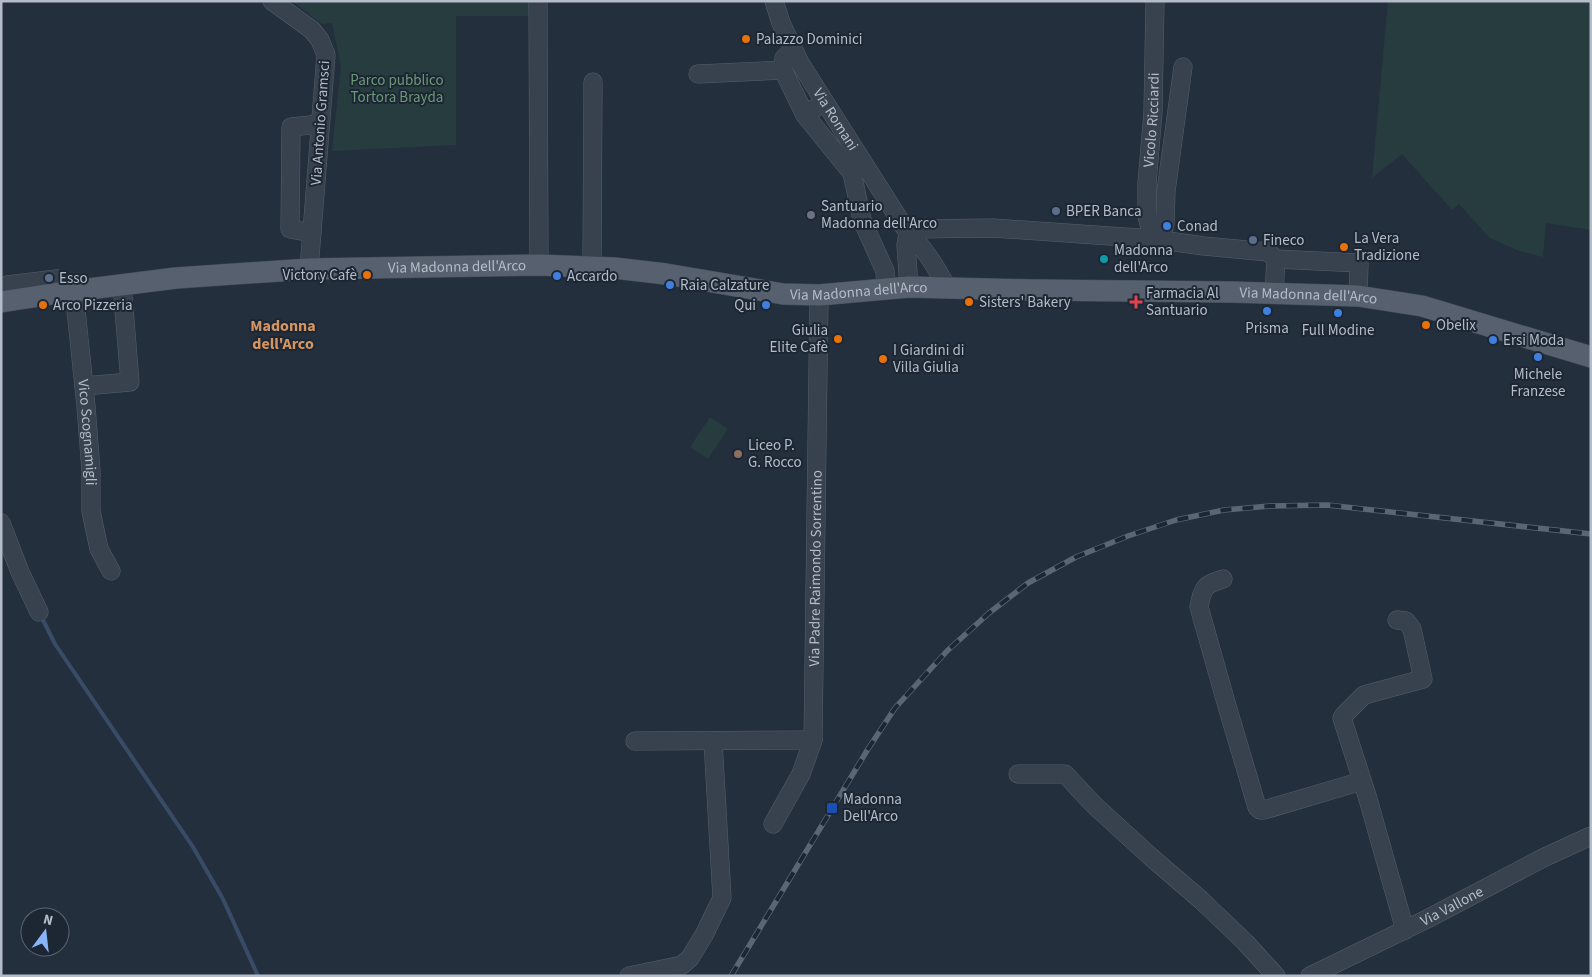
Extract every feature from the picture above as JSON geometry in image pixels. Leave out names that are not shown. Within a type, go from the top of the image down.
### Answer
[{"type":"main road","name":"Via Madonna dell'Arco","points":[[2,302],[176,278],[309,269],[539,265],[614,268],[666,274],[783,294],[819,295],[909,287],[1358,296],[1422,306],[1591,357]]},
{"type":"street","name":"Via Antonio Gramsci","points":[[272,1],[312,30],[320,40],[326,55],[309,269]]},
{"type":"street","points":[[538,1],[539,265]]},
{"type":"street","name":"Via Romani","points":[[774,1],[781,23],[800,63],[905,228],[920,244],[937,268],[947,288]]},
{"type":"street","name":"Vicolo Ricciardi","points":[[1155,1],[1153,112],[1147,183],[1147,216],[1157,239]]},
{"type":"street","points":[[793,50],[784,58],[783,70],[805,115],[852,173],[862,220],[885,271],[886,289]]},
{"type":"street","points":[[1157,239],[1165,223],[1166,191],[1183,67]]},
{"type":"street","points":[[698,74],[783,70]]},
{"type":"street","points":[[592,267],[593,82]]},
{"type":"street","points":[[805,115],[824,101]]},
{"type":"street","points":[[312,233],[290,229],[291,127],[320,124]]},
{"type":"street","points":[[909,287],[905,228],[993,228],[1157,239],[1268,252],[1276,259],[1359,263],[1358,296]]},
{"type":"street","points":[[1274,293],[1276,259]]},
{"type":"street","points":[[84,386],[130,382],[122,285]]},
{"type":"street","name":"Vico Scognamigli","points":[[69,292],[84,386],[91,471],[91,511],[99,549],[111,571]]},
{"type":"street","name":"Via Padre Raimondo Sorrentino","points":[[773,824],[802,774],[813,740],[819,295]]},
{"type":"street","points":[[1,523],[20,572],[39,612]]},
{"type":"street","points":[[1223,579],[1208,583],[1201,593],[1199,607],[1226,706],[1257,807],[1260,810],[1264,810],[1362,781]]},
{"type":"street","points":[[1397,620],[1406,621],[1412,629],[1423,679],[1364,695],[1342,718],[1405,930]]},
{"type":"street","points":[[635,741],[813,740]]},
{"type":"street","points":[[630,976],[682,965],[690,958],[704,935],[722,898],[712,741]]},
{"type":"street","points":[[1018,774],[1065,774],[1094,804],[1245,942],[1276,976]]},
{"type":"street","name":"Via Vallone","points":[[1310,976],[1405,930],[1543,858],[1591,836]]},
{"type":"green space","name":"Parco pubblico Tortora Brayda","points":[[292,1],[534,1],[534,16],[456,16],[456,145],[332,151],[341,66],[332,23],[322,24]]},
{"type":"green space","points":[[1388,1],[1591,1],[1591,230],[1546,223],[1543,257],[1519,251],[1490,238],[1459,204],[1452,210],[1402,154],[1372,178]]},
{"type":"green space","points":[[710,417],[728,429],[708,459],[690,447]]},
{"type":"waterway","points":[[41,616],[55,644],[193,847],[223,899],[258,976]]},
{"type":"railway","points":[[731,976],[868,749],[895,708],[947,651],[989,613],[1028,583],[1076,557],[1128,536],[1176,520],[1224,510],[1270,506],[1327,505],[1591,534]]},
{"type":"place","name":"Palazzo Dominici","points":[[746,39]]},
{"type":"place","name":"BPER Banca","points":[[1056,211]]},
{"type":"place","name":"Santuario Madonna dell'Arco","points":[[811,215]]},
{"type":"place","name":"Conad","points":[[1167,226]]},
{"type":"place","name":"Fineco","points":[[1253,240]]},
{"type":"place","name":"La Vera Tradizione","points":[[1344,247]]},
{"type":"place","name":"Madonna dell'Arco","points":[[1104,259]]},
{"type":"place","name":"Victory Cafè","points":[[367,275]]},
{"type":"place","name":"Accardo","points":[[557,276]]},
{"type":"place","name":"Esso","points":[[49,278]]},
{"type":"place","name":"Raia Calzature","points":[[670,285]]},
{"type":"place","name":"Sisters' Bakery","points":[[969,302]]},
{"type":"place","name":"Farmacia Al Santuario","points":[[1136,302]]},
{"type":"place","name":"Arco Pizzeria","points":[[43,305]]},
{"type":"place","name":"Qui","points":[[766,305]]},
{"type":"place","name":"Prisma","points":[[1267,311]]},
{"type":"place","name":"Full Modine","points":[[1338,313]]},
{"type":"place","name":"Obelix","points":[[1426,325]]},
{"type":"place","name":"Giulia Elite Cafè","points":[[838,339]]},
{"type":"place","name":"Ersi Moda","points":[[1493,340]]},
{"type":"place","name":"Michele Franzese","points":[[1538,357]]},
{"type":"place","name":"I Giardini di Villa Giulia","points":[[883,359]]},
{"type":"place","name":"Liceo P. G. Rocco","points":[[738,454]]},
{"type":"place","name":"Madonna Dell'Arco","points":[[832,808]]},
{"type":"district","name":"Madonna dell'Arco","points":[[283,334]]}]
